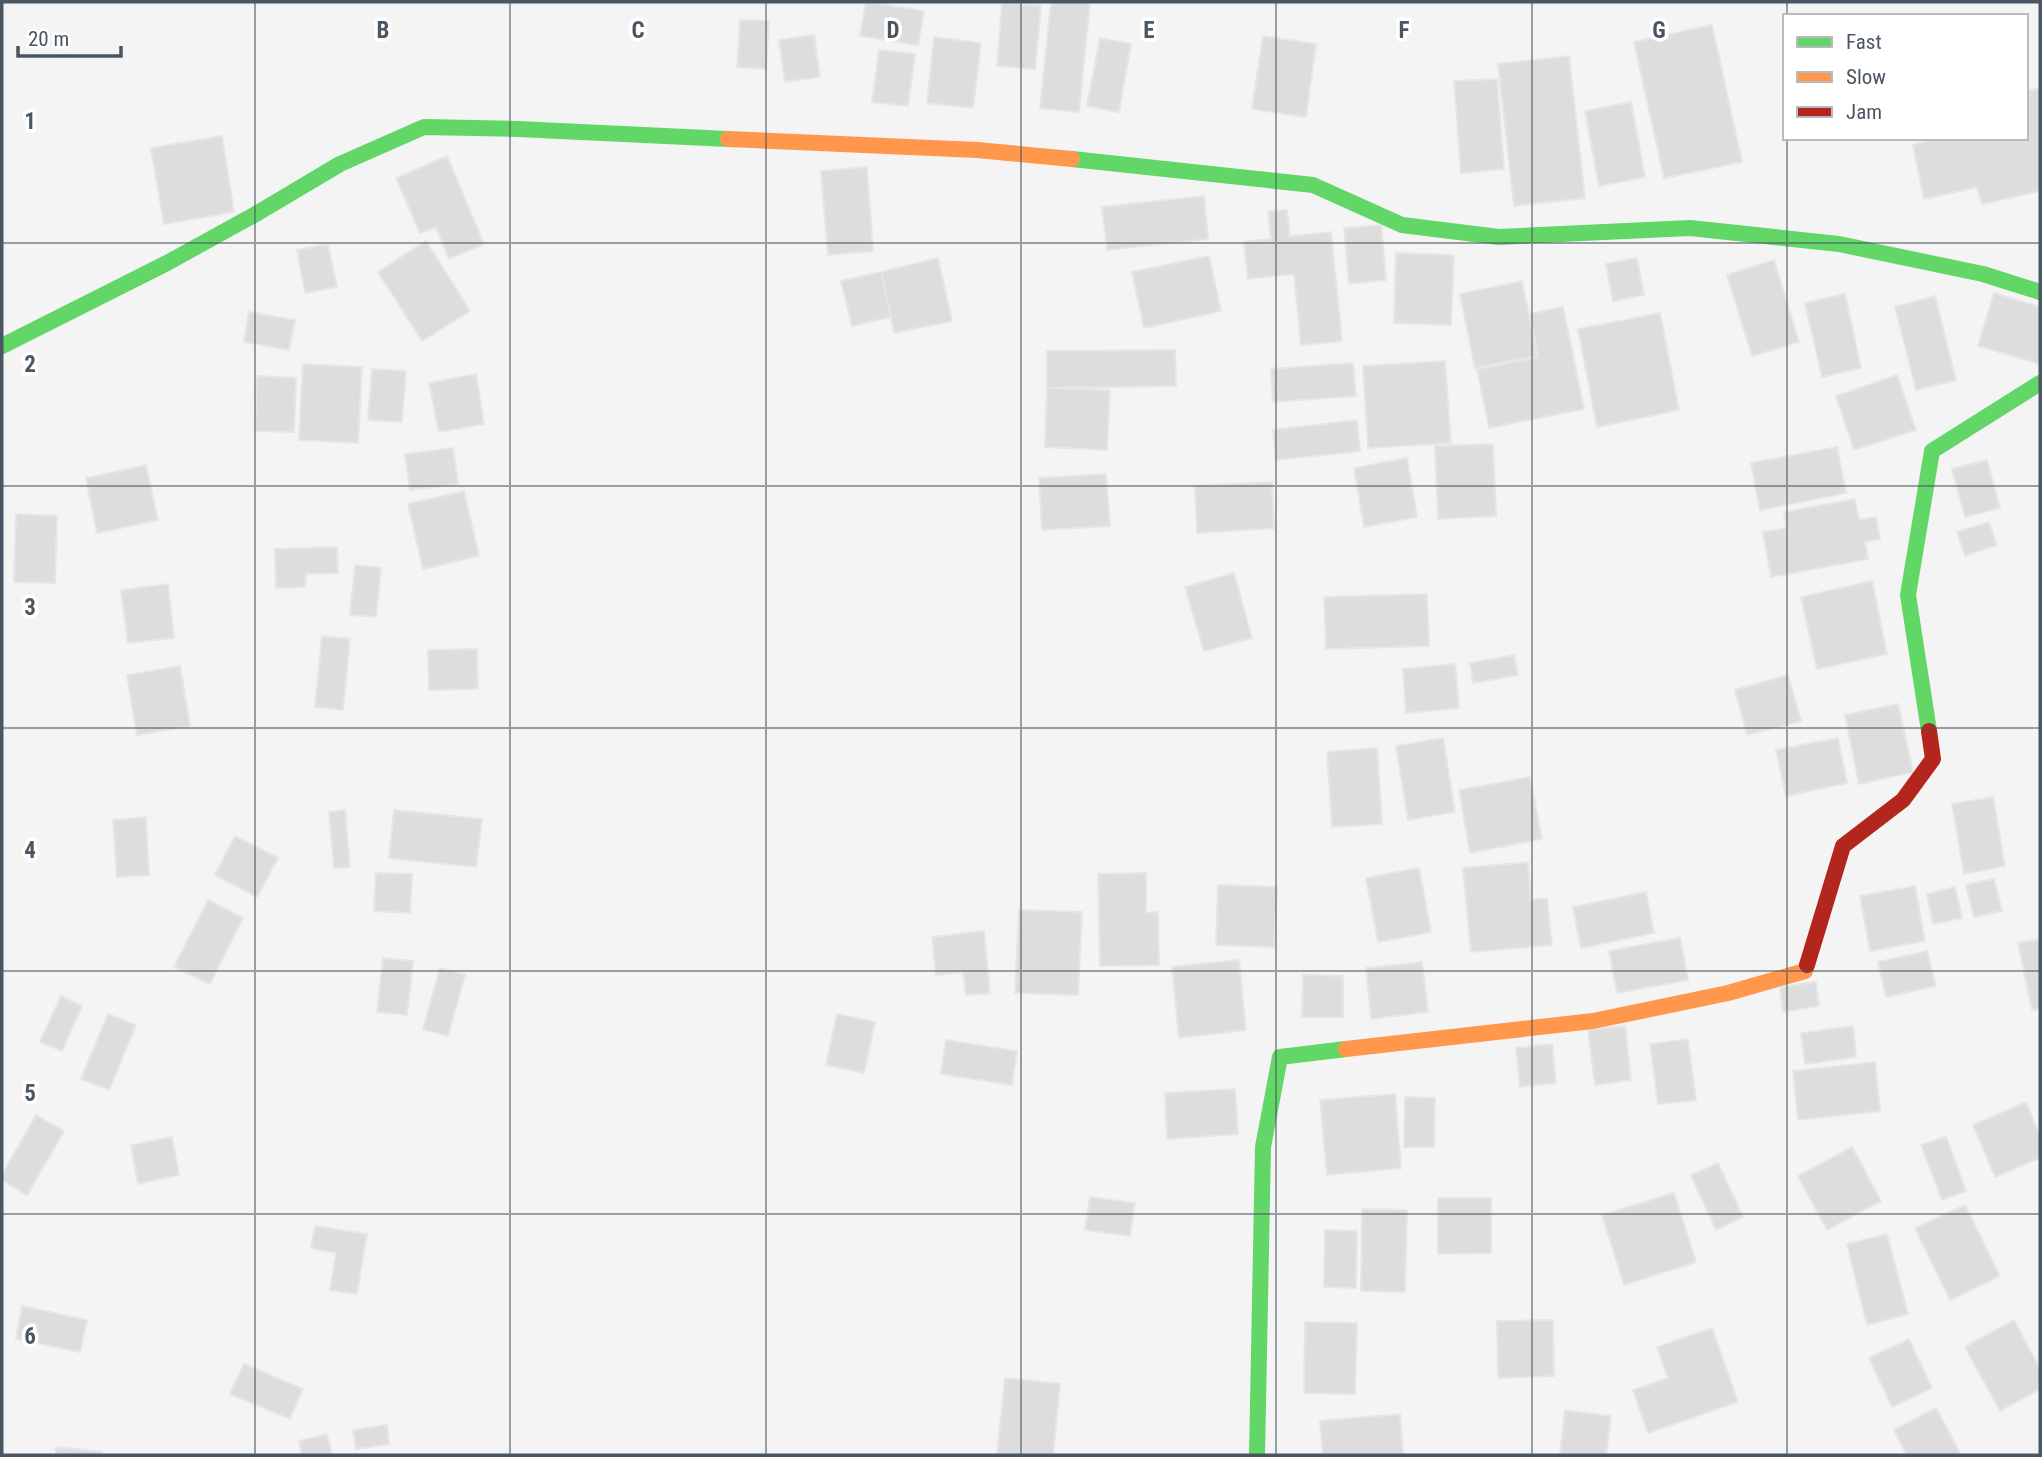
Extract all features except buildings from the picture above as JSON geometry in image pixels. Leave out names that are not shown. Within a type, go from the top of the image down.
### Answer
[{"type":"street","points":[[2,346],[167,263],[340,164],[424,127],[977,150],[1209,172],[1312,185],[1402,225],[1499,237],[1690,228],[1839,244],[1983,274],[2040,292]]},
{"type":"street","points":[[1257,1455],[1263,1147],[1280,1057],[1593,1021],[1728,993],[1805,971],[1843,846],[1903,800],[1933,759],[1908,595],[1932,451],[2040,383]]},
{"type":"traffic: fast","points":[[2,346],[167,263],[340,164],[424,127],[728,139]]},
{"type":"traffic: fast","points":[[1072,159],[1313,185],[1402,225],[1499,237],[1690,228],[1839,244],[1983,274],[2040,292]]},
{"type":"traffic: fast","points":[[1929,731],[1908,595],[1932,451],[2040,383]]},
{"type":"traffic: fast","points":[[1257,1455],[1263,1147],[1280,1057],[1346,1049]]},
{"type":"traffic: slow","points":[[728,139],[977,150],[1072,159]]},
{"type":"traffic: slow","points":[[1346,1049],[1593,1021],[1728,993],[1805,971],[1807,965]]},
{"type":"traffic: jam","points":[[1807,965],[1843,846],[1903,800],[1933,759],[1929,731]]}]
